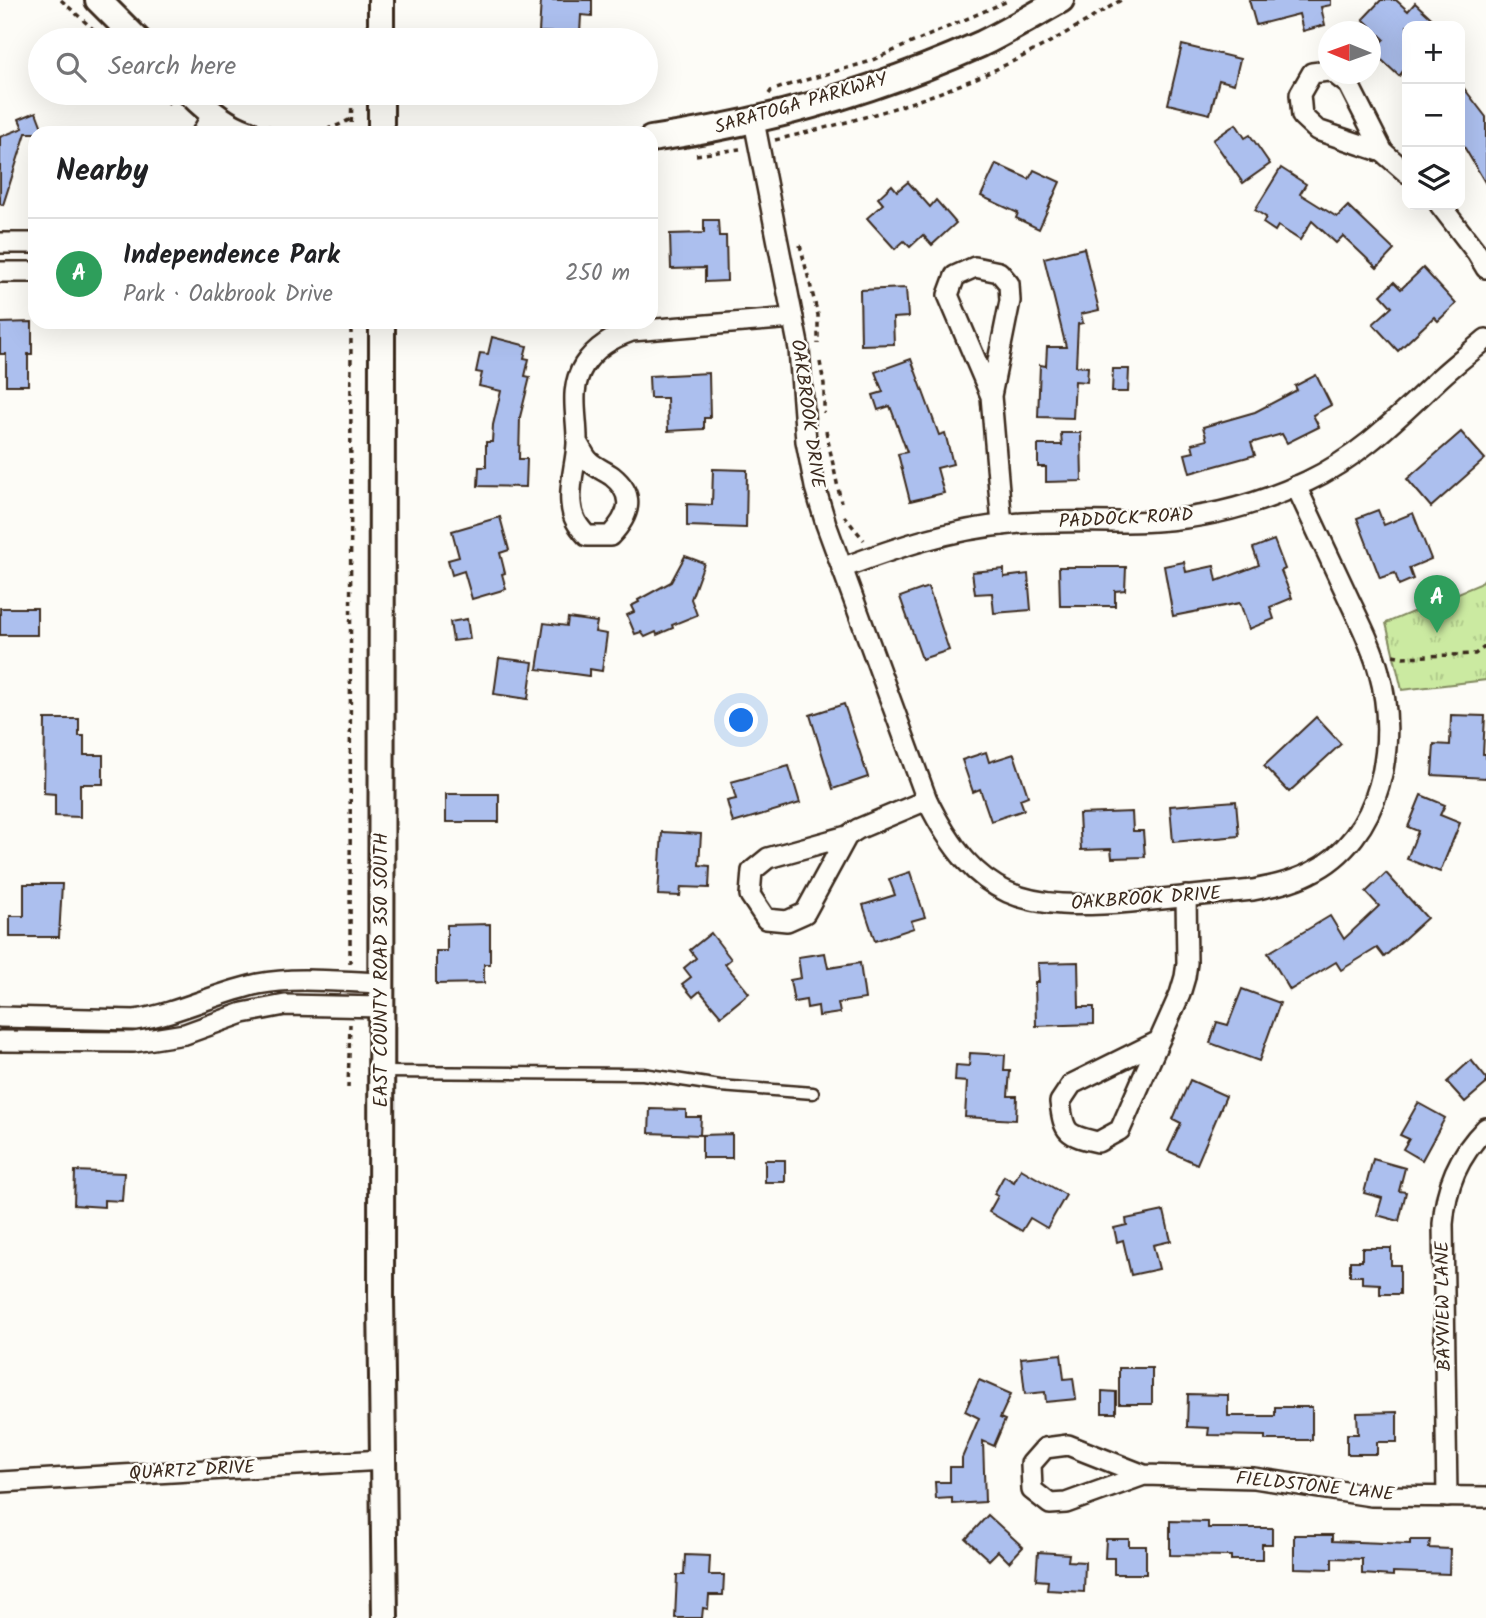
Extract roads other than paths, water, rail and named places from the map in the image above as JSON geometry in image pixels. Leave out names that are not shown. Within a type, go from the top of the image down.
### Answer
[{"type":"street","points":[[97,0],[126,28]]},
{"type":"street","points":[[381,0],[381,28]]},
{"type":"street","name":"SARATOGA PARKWAY","points":[[658,138],[762,118],[871,88],[982,43],[1061,0]]},
{"type":"street","points":[[1318,72],[1312,73],[1300,94],[1302,116],[1317,130],[1383,152]]},
{"type":"street","points":[[1348,84],[1383,152],[1402,169]]},
{"type":"street","points":[[197,105],[208,123]]},
{"type":"street","points":[[381,105],[382,126]]},
{"type":"street","name":"OAKBROOK DRIVE","points":[[762,118],[799,349],[806,441],[815,488],[928,800],[942,830],[972,867],[1007,893],[1045,904],[1065,906],[1253,890],[1283,884],[1311,873],[1334,858],[1353,837],[1368,814],[1385,760],[1385,697],[1371,649],[1296,486]]},
{"type":"street","points":[[1444,210],[1486,268]]},
{"type":"street","points":[[0,243],[28,243]]},
{"type":"street","points":[[991,396],[948,295],[955,276],[975,267],[999,272],[1009,284],[1010,301],[991,396],[1002,525]]},
{"type":"street","points":[[0,272],[28,272]]},
{"type":"street","name":"OAKBROOK DRIVE","points":[[658,329],[793,318]]},
{"type":"street","name":"EAST COUNTY ROAD 350 SOUTH","points":[[382,329],[385,1618]]},
{"type":"street","name":"OAKBROOK DRIVE","points":[[577,442],[589,461],[625,489],[628,510],[623,523],[610,536],[587,536],[575,524],[571,503],[577,442],[574,389],[578,376],[597,349],[613,338],[657,329]]},
{"type":"street","name":"PADDOCK ROAD","points":[[842,568],[898,547],[952,532],[1002,525],[1181,519],[1214,514],[1296,486],[1335,467],[1373,441],[1486,339]]},
{"type":"street","points":[[847,836],[805,912],[787,921],[766,919],[750,895],[752,871],[768,858],[847,836],[928,800]]},
{"type":"street","points":[[1159,1041],[1072,1084],[1060,1102],[1063,1125],[1075,1137],[1098,1142],[1120,1130],[1159,1041],[1185,977],[1186,896]]},
{"type":"street","points":[[0,1017],[135,1020],[152,1018],[256,985],[280,981],[350,982],[382,995]]},
{"type":"street","points":[[0,1041],[134,1042],[186,1034],[243,1013],[285,1005],[350,1007],[382,995]]},
{"type":"street","name":"BAYVIEW LANE","points":[[1447,1497],[1444,1202],[1460,1159],[1486,1128]]},
{"type":"street","name":"FIELDSTONE LANE","points":[[1144,1475],[1066,1503],[1050,1504],[1031,1490],[1031,1464],[1045,1448],[1068,1445],[1144,1475],[1255,1478],[1371,1496],[1486,1497]]},
{"type":"street","name":"QUARTZ DRIVE","points":[[0,1482],[383,1460]]},
{"type":"lane","points":[[152,1018],[155,1038]]},
{"type":"lane","points":[[382,1072],[643,1074],[720,1086],[813,1093]]},
{"type":"place","name":"Independence Park","points":[[1437,633]]}]
